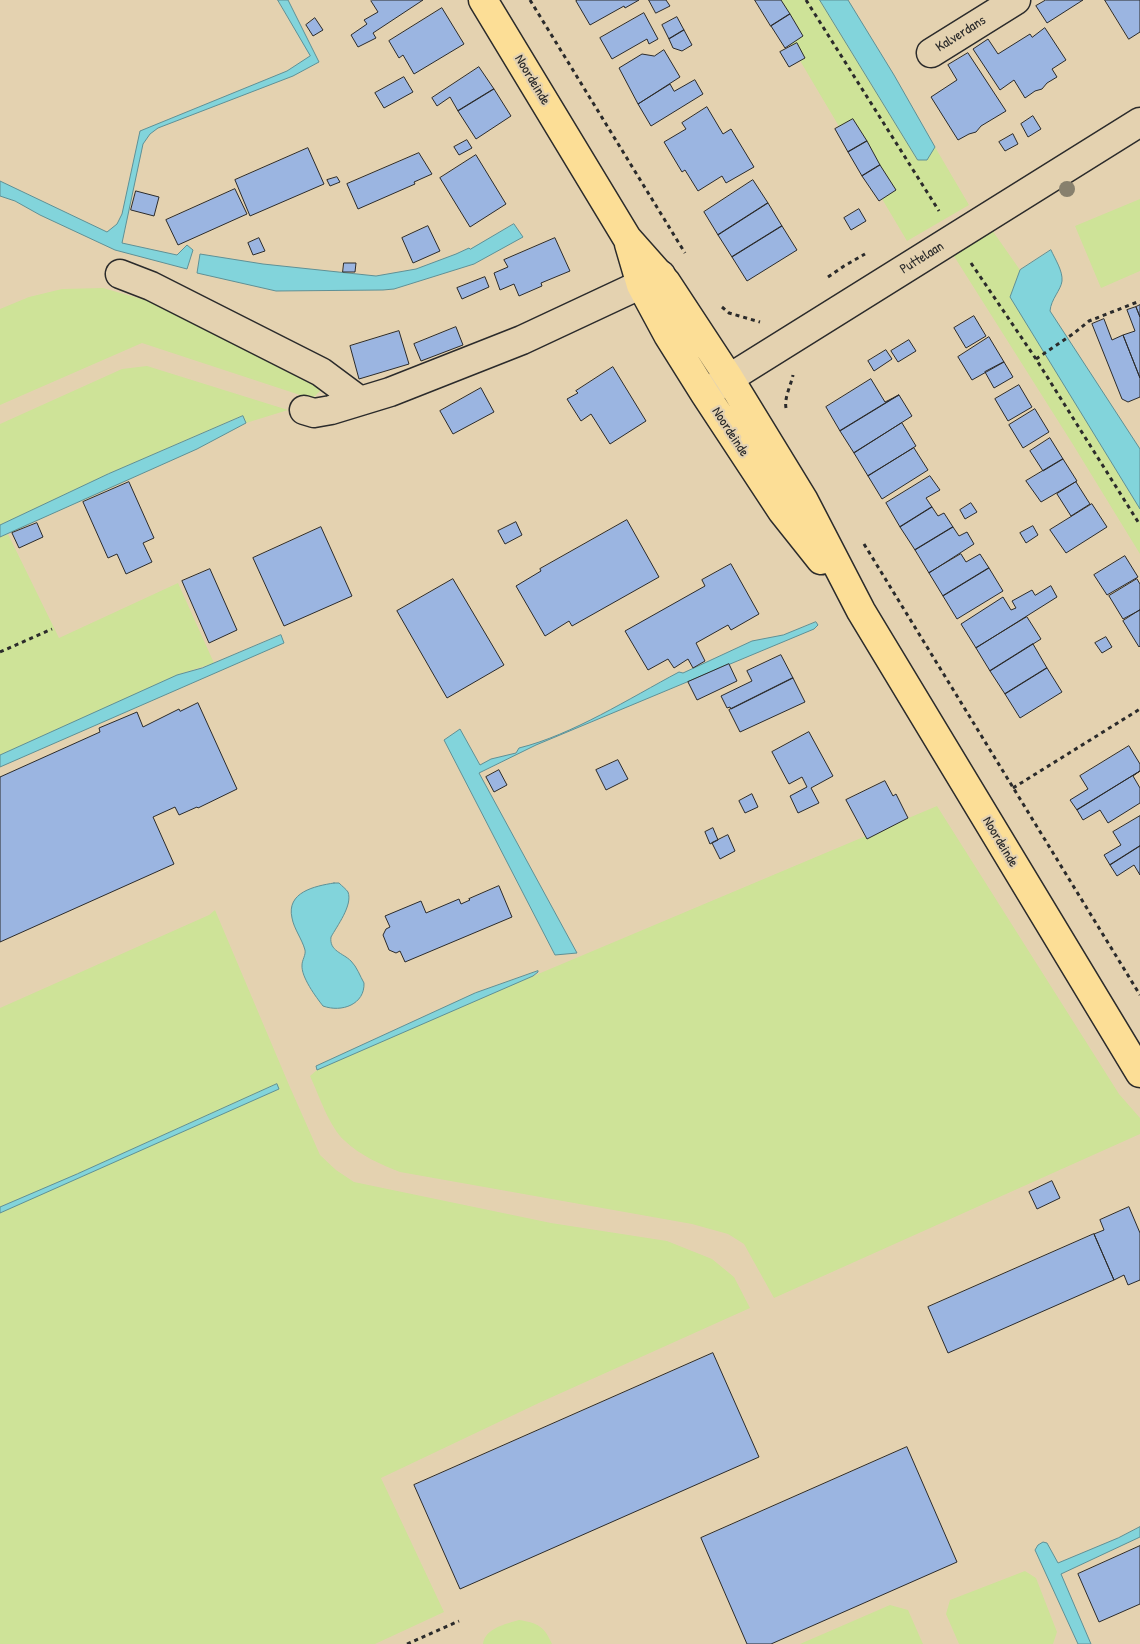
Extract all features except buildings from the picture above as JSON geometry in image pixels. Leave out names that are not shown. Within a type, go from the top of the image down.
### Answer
[{"type":"main road","name":"Noordeinde","points":[[483,0],[651,280],[729,378],[803,499],[861,611],[1140,1073]]},
{"type":"main road","name":"Noordeinde","points":[[651,280],[668,335],[705,394],[782,511],[861,611]]},
{"type":"street","name":"Kalverdans","points":[[931,53],[1016,0]]},
{"type":"street","name":"Puttelaan","points":[[705,394],[1140,122]]},
{"type":"street","points":[[120,274],[151,286],[321,372],[360,401]]},
{"type":"street","points":[[304,410],[314,413],[390,392],[522,340],[651,280]]},
{"type":"path","points":[[1036,359],[1089,321],[1140,301]]},
{"type":"path","points":[[0,652],[52,629]]},
{"type":"path","points":[[1013,788],[1140,709]]},
{"type":"path","points":[[407,1644],[458,1621]]},
{"type":"green space","points":[[764,0],[820,0],[918,160],[927,159],[935,147],[969,205],[907,241]]},
{"type":"green space","points":[[1140,199],[1140,271],[1101,288],[1075,226]]},
{"type":"green space","points":[[992,230],[1020,270],[1010,297],[1140,509],[1140,554],[952,253]]},
{"type":"green space","points":[[103,288],[145,300],[237,334],[313,380],[320,391],[314,397],[300,395],[142,343],[0,405],[0,309],[29,297],[62,289]]},
{"type":"green space","points":[[147,366],[288,410],[246,423],[242,416],[108,474],[0,525],[0,424],[122,369]]},
{"type":"green space","points":[[8,534],[59,638],[178,583],[214,663],[177,675],[0,755],[0,537]]},
{"type":"green space","points":[[937,806],[1119,1094],[1140,1118],[1140,1134],[774,1298],[744,1244],[728,1234],[692,1224],[400,1172],[357,1151],[339,1135],[329,1119],[310,1076],[317,1070],[436,1017]]},
{"type":"green space","points":[[215,910],[320,1155],[336,1170],[354,1182],[551,1223],[667,1241],[712,1259],[734,1277],[750,1308],[541,1402],[381,1478],[444,1612],[375,1644],[0,1644],[0,1213],[276,1085],[0,1207],[0,1008],[209,915]]},
{"type":"green space","points":[[1025,1571],[1036,1578],[1057,1632],[1053,1644],[959,1644],[946,1614],[950,1600]]},
{"type":"green space","points":[[890,1605],[908,1610],[923,1644],[800,1644]]},
{"type":"green space","points":[[519,1620],[540,1626],[552,1644],[483,1644],[492,1630]]},
{"type":"water","points":[[278,0],[288,0],[319,62],[293,76],[158,128],[150,134],[143,144],[122,243],[177,255],[187,245],[193,250],[187,269],[115,250],[40,215],[15,201],[0,196],[0,181],[107,232],[117,224],[122,214],[140,131],[287,71],[310,56]]},
{"type":"water","points":[[820,0],[848,0],[935,147],[927,160],[918,160]]},
{"type":"water","points":[[514,224],[523,237],[474,264],[394,289],[276,291],[197,273],[200,254],[263,264],[376,276],[416,269],[470,249]]},
{"type":"water","points":[[1051,250],[1060,269],[1062,281],[1050,311],[1140,449],[1140,509],[1010,297],[1020,270]]},
{"type":"water","points":[[243,416],[246,423],[197,449],[0,537],[0,525],[108,474]]},
{"type":"water","points":[[816,622],[818,625],[814,629],[536,745],[479,773],[577,953],[555,955],[444,740],[460,729],[480,765],[491,759],[516,753],[519,748],[580,725],[679,672],[683,673],[752,641],[783,635]]},
{"type":"water","points":[[281,635],[284,643],[0,767],[0,755],[177,675],[202,668]]},
{"type":"water","points":[[339,883],[348,892],[349,897],[346,909],[331,937],[332,946],[353,963],[364,983],[361,996],[351,1005],[330,1008],[323,1006],[306,981],[302,970],[305,950],[293,922],[291,909],[293,902],[304,892]]},
{"type":"water","points":[[538,971],[533,976],[317,1070],[316,1066],[475,993]]},
{"type":"water","points":[[277,1084],[279,1089],[0,1213],[0,1207]]},
{"type":"water","points":[[1140,1527],[1140,1537],[1061,1574],[1091,1644],[1078,1644],[1035,1550],[1043,1542],[1047,1543],[1058,1563]]}]
